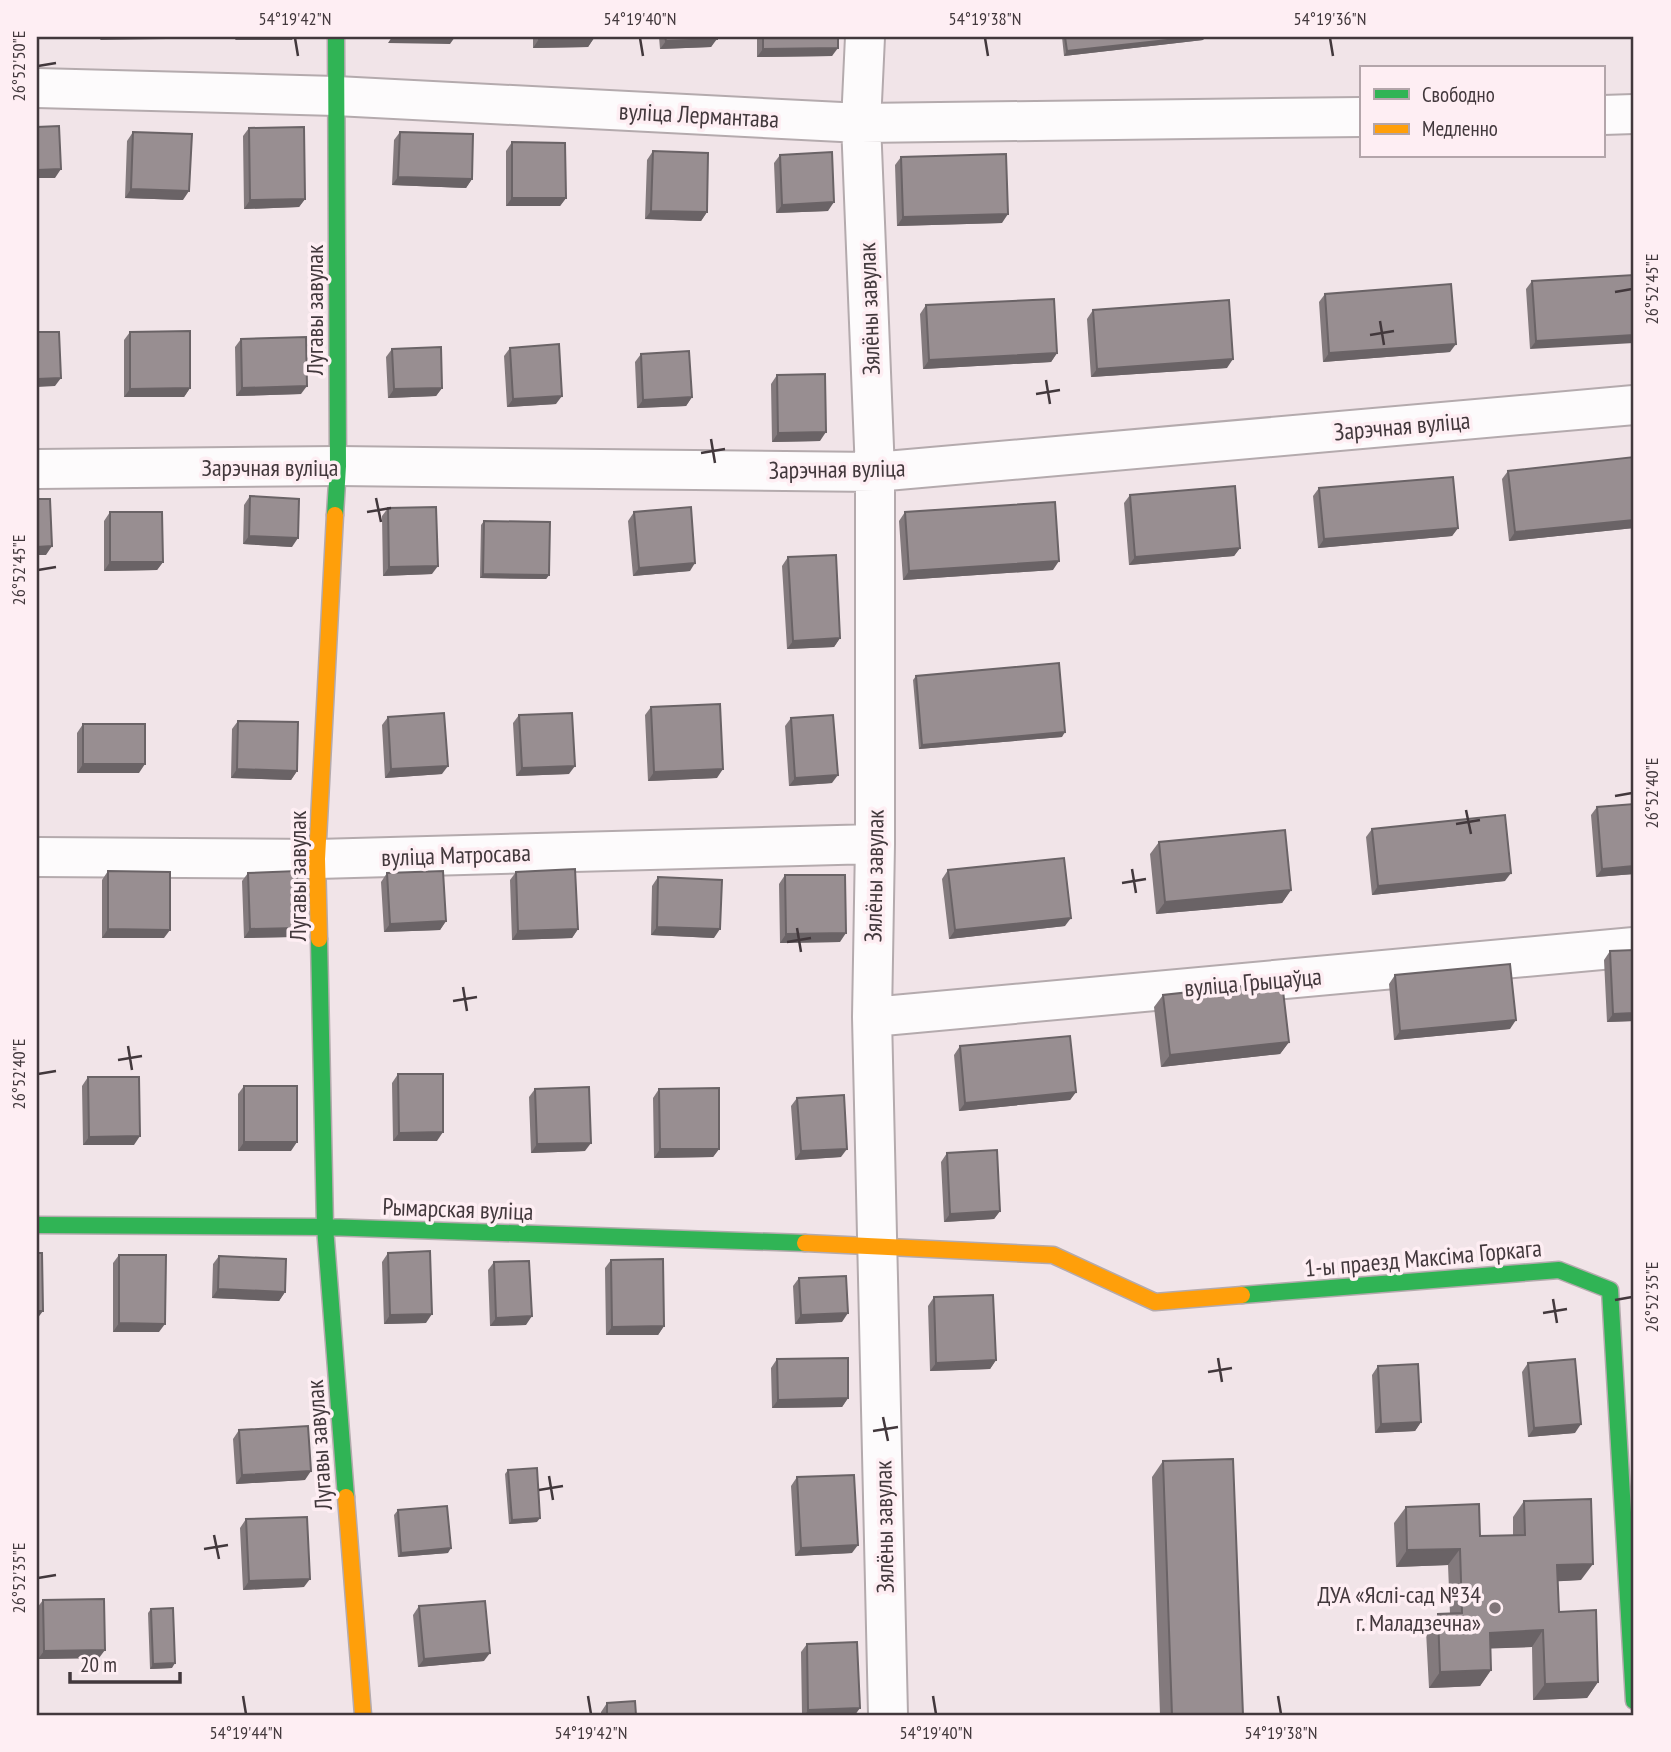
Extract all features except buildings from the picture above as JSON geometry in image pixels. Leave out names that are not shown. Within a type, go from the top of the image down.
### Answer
[{"type":"street","name":"Лугавы завулак","points":[[337,37],[338,466],[317,859],[325,1227],[363,1715]]},
{"type":"street","name":"Зялёны завулак","points":[[864,37],[861,123],[875,472],[872,1017],[888,1715]]},
{"type":"street","name":"вуліца Лермантава","points":[[37,88],[336,96],[861,123],[1360,117]]},
{"type":"street","points":[[1604,115],[1634,114]]},
{"type":"street","name":"Зарэчная вуліца","points":[[37,469],[338,466],[875,472],[1634,405]]},
{"type":"street","name":"вуліца Матросава","points":[[37,858],[317,859],[875,844]]},
{"type":"street","name":"вуліца Грыцаўца","points":[[872,1017],[1634,947]]},
{"type":"street","name":"Рымарская вуліца","points":[[37,1225],[325,1227],[877,1245]]},
{"type":"street","name":"1-ы праезд Максіма Горкага","points":[[877,1245],[1054,1255],[1155,1302],[1559,1270],[1610,1290],[1634,1701]]},
{"type":"traffic: fast","points":[[335,515],[338,466],[336,37]]},
{"type":"traffic: fast","points":[[319,939],[325,1227],[346,1497]]},
{"type":"traffic: fast","points":[[37,1225],[325,1227],[805,1243]]},
{"type":"traffic: fast","points":[[1242,1295],[1559,1270],[1610,1290],[1634,1701]]},
{"type":"traffic: slow","points":[[319,939],[317,859],[335,515]]},
{"type":"traffic: slow","points":[[805,1243],[1053,1255],[1155,1302],[1242,1295]]},
{"type":"traffic: slow","points":[[346,1497],[363,1715]]},
{"type":"place","name":"ДУА «Яслі-сад №34 г. Маладзечна»","points":[[1495,1608]]}]
